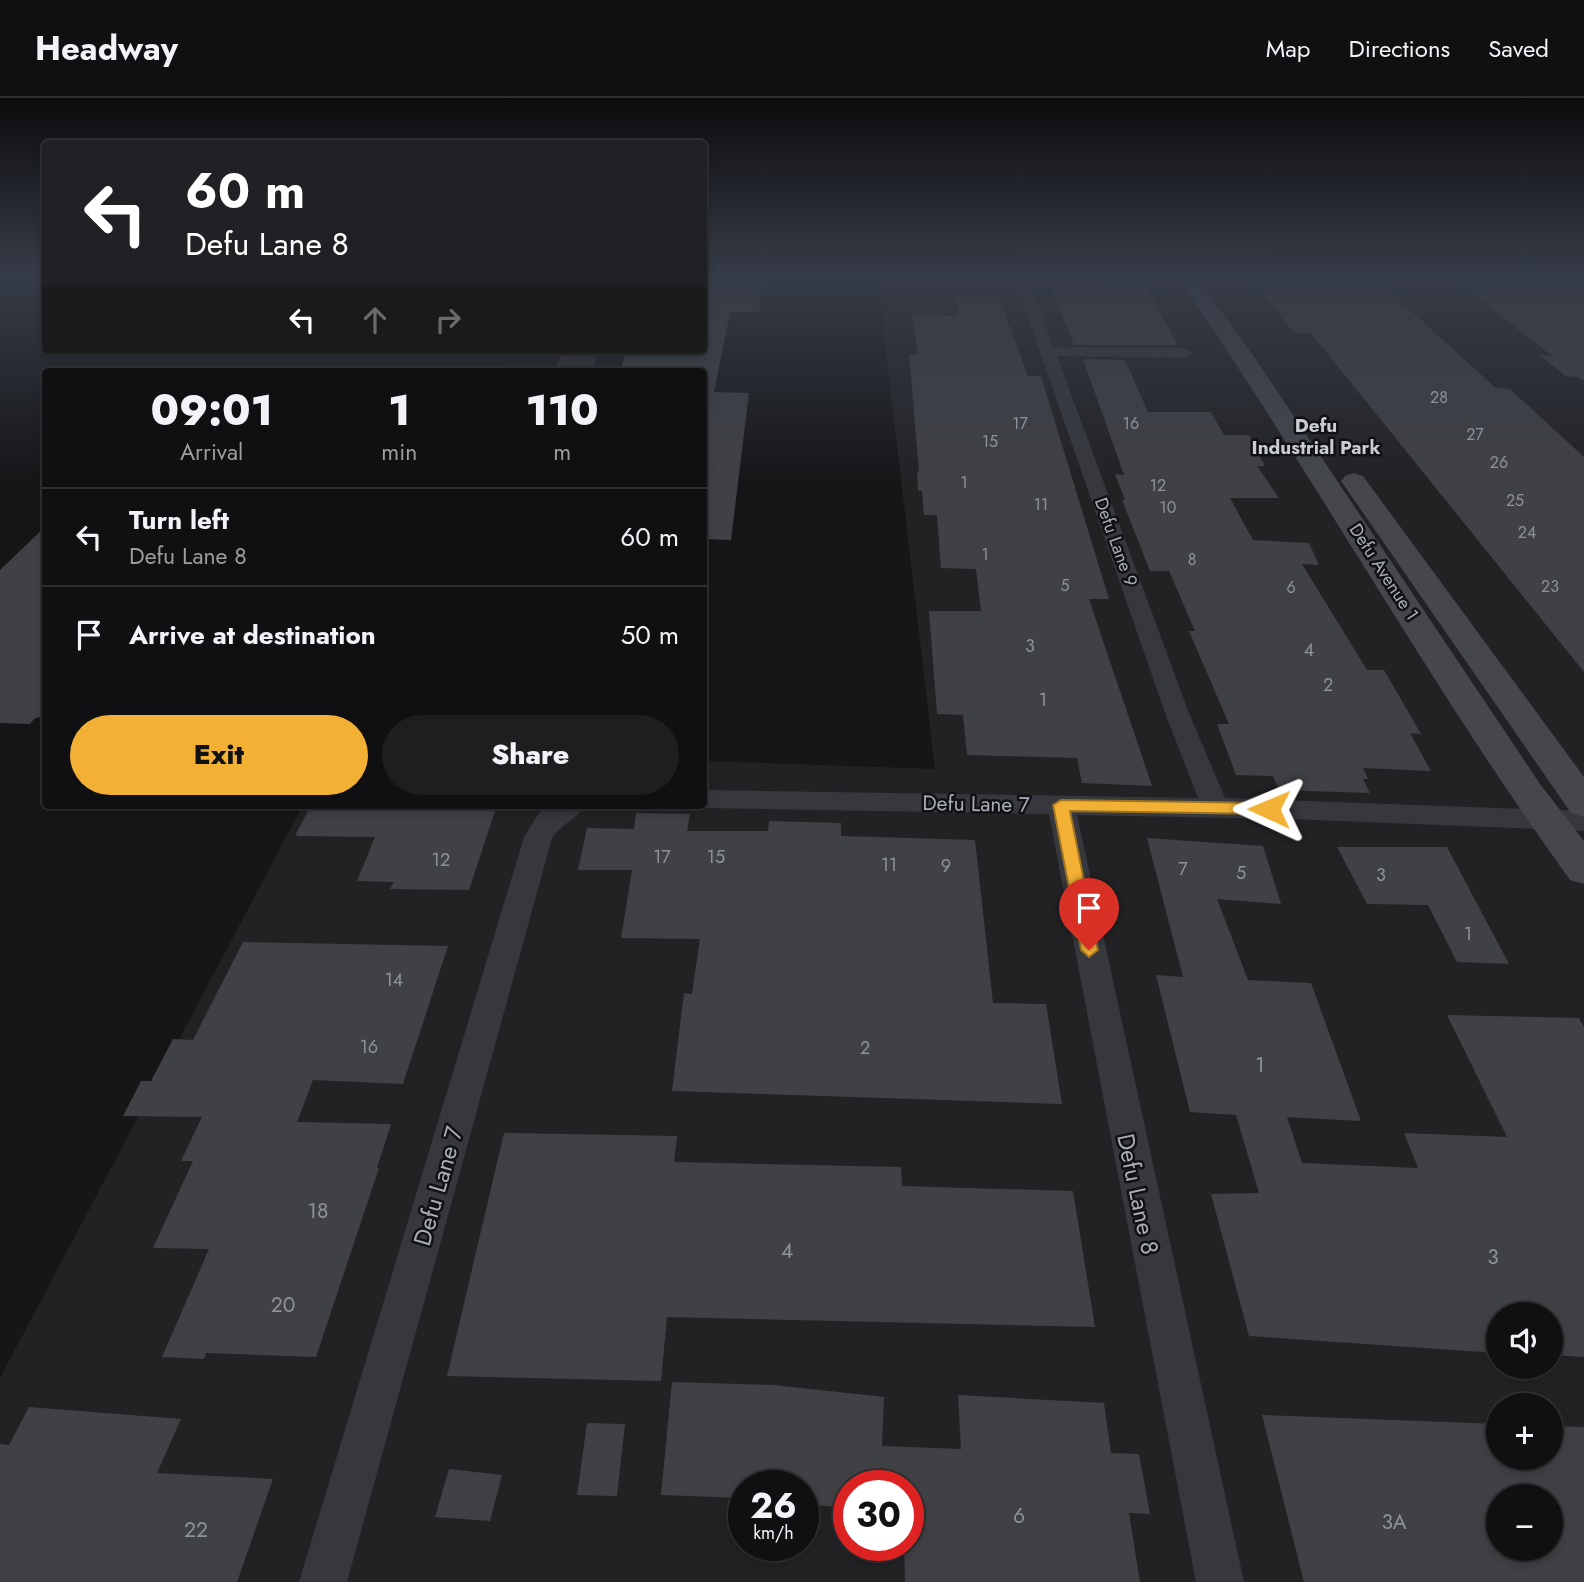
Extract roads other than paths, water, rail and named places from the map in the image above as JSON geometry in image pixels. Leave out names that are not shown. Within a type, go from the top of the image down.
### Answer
[{"type":"main road","name":"Defu Avenue 1","points":[[1236,344],[1544,817],[1584,869]]},
{"type":"main road","name":"Defu Avenue 1","points":[[1252,344],[1274,370],[1584,804]]},
{"type":"street","name":"Defu Lane 9","points":[[1046,344],[1177,713],[1216,808]]},
{"type":"street","points":[[1048,351],[1186,353]]},
{"type":"street","name":"Defu Lane 7","points":[[707,799],[1216,808],[1544,817],[1584,821]]},
{"type":"street","name":"Defu Lane 8","points":[[1061,805],[1220,1582]]},
{"type":"street","name":"Defu Lane 7","points":[[323,1582],[538,837],[549,820],[566,809]]},
{"type":"district","name":"Defu Industrial Park","points":[[1316,436]]}]
